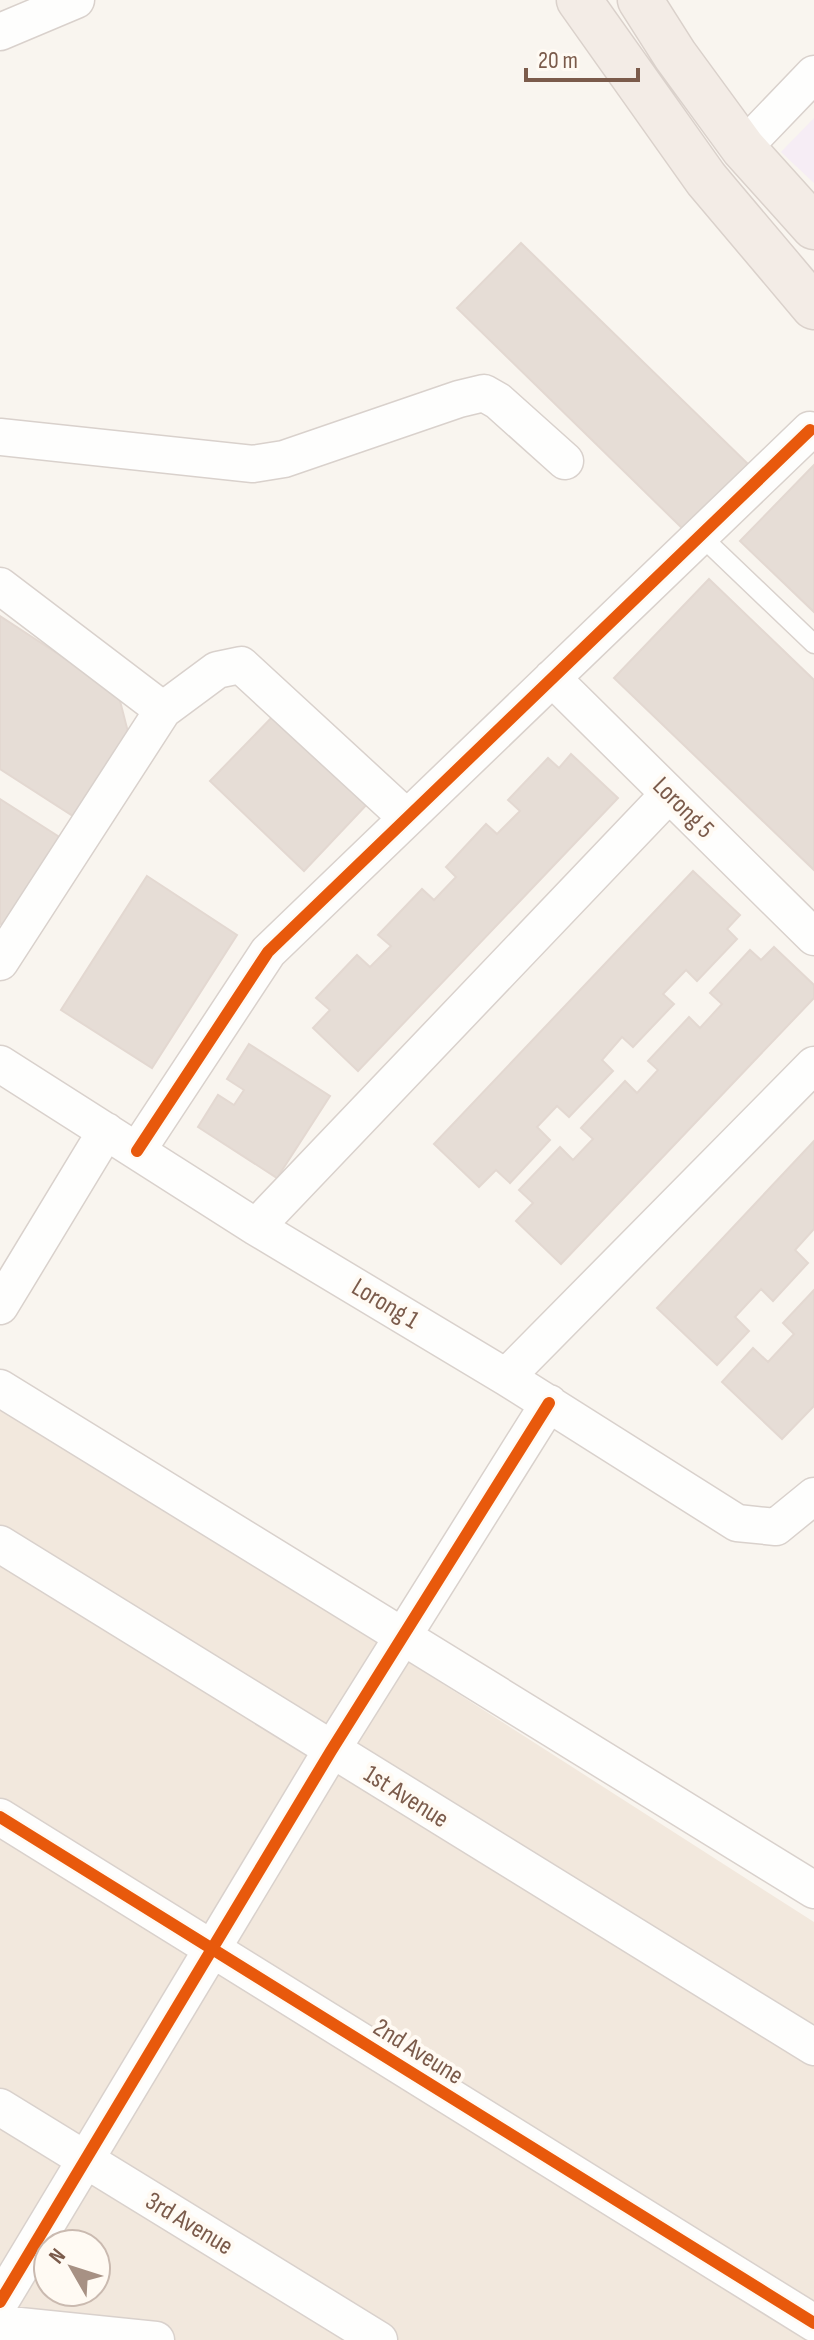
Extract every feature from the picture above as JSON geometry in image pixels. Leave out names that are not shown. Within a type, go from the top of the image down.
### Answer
[{"type":"highway","points":[[579,0],[706,179],[814,307]]},
{"type":"highway","points":[[640,0],[675,55],[743,148],[814,227]]},
{"type":"street","points":[[0,32],[76,0]]},
{"type":"street","points":[[743,148],[814,74]]},
{"type":"street","points":[[0,437],[253,464],[284,459],[484,393],[498,401],[565,461]]},
{"type":"street","points":[[137,1151],[268,952],[700,535],[812,432]]},
{"type":"street","points":[[0,586],[163,710]]},
{"type":"street","points":[[0,962],[163,710],[217,670],[241,665],[407,818]]},
{"type":"street","name":"Lorong 5","points":[[552,678],[814,937]]},
{"type":"street","points":[[256,1227],[669,794]]},
{"type":"street","name":"Lorong 1","points":[[0,1064],[256,1227],[549,1403],[737,1523],[776,1527],[814,1496]]},
{"type":"street","points":[[506,1377],[814,1065]]},
{"type":"street","points":[[0,1306],[106,1131]]},
{"type":"street","points":[[0,1388],[814,1890]]},
{"type":"street","points":[[0,2302],[331,1751],[549,1403]]},
{"type":"street","name":"1st Avenue","points":[[0,1544],[814,2047]]},
{"type":"street","name":"2nd Aveune","points":[[0,1817],[814,2323]]},
{"type":"street","name":"3rd Avenue","points":[[0,2107],[379,2340]]},
{"type":"street","points":[[0,2324],[156,2340]]},
{"type":"lane","points":[[700,535],[814,644]]},
{"type":"shaded area","points":[[814,118],[814,183],[781,152]]},
{"type":"shaded area","points":[[0,1400],[814,1922],[814,2340],[0,2340]]},
{"type":"building","points":[[521,243],[748,464],[683,529],[457,308]]},
{"type":"building","points":[[814,465],[814,612],[740,541]]},
{"type":"building","points":[[709,579],[814,680],[814,870],[614,678]]},
{"type":"building","points":[[0,616],[118,693],[128,732],[73,816],[0,769]]},
{"type":"building","points":[[278,711],[371,800],[304,871],[210,781]]},
{"type":"building","points":[[571,754],[618,798],[358,1071],[313,1028],[330,1010],[316,998],[357,955],[370,967],[391,946],[378,935],[422,889],[434,900],[456,877],[446,867],[486,824],[497,834],[520,811],[508,800],[548,758],[559,768]]},
{"type":"building","points":[[0,799],[61,838],[6,923],[0,924]]},
{"type":"building","points":[[693,871],[740,915],[727,929],[737,939],[697,981],[686,970],[663,994],[674,1004],[633,1047],[622,1037],[602,1060],[613,1071],[569,1117],[557,1106],[537,1127],[550,1140],[510,1183],[496,1170],[479,1187],[434,1144]]},
{"type":"building","points":[[147,876],[237,935],[152,1068],[61,1010]]},
{"type":"building","points":[[774,947],[814,985],[814,998],[561,1264],[516,1221],[533,1203],[519,1190],[560,1147],[573,1160],[593,1139],[581,1128],[625,1081],[637,1093],[658,1070],[648,1061],[689,1017],[700,1028],[722,1004],[710,993],[750,950],[761,960]]},
{"type":"building","points":[[249,1044],[330,1096],[277,1178],[198,1127],[218,1095],[234,1105],[244,1090],[227,1079]]},
{"type":"building","points":[[814,1141],[814,1229],[795,1250],[808,1263],[773,1301],[761,1289],[735,1317],[749,1331],[717,1365],[657,1308]]},
{"type":"building","points":[[814,1290],[814,1406],[782,1439],[722,1382],[753,1348],[768,1362],[794,1334],[783,1323]]},
{"type":"cycle path","points":[[137,1151],[268,952],[810,430]]},
{"type":"cycle path","points":[[0,2302],[331,1751],[549,1403]]},
{"type":"cycle path","points":[[0,1817],[814,2323]]}]
